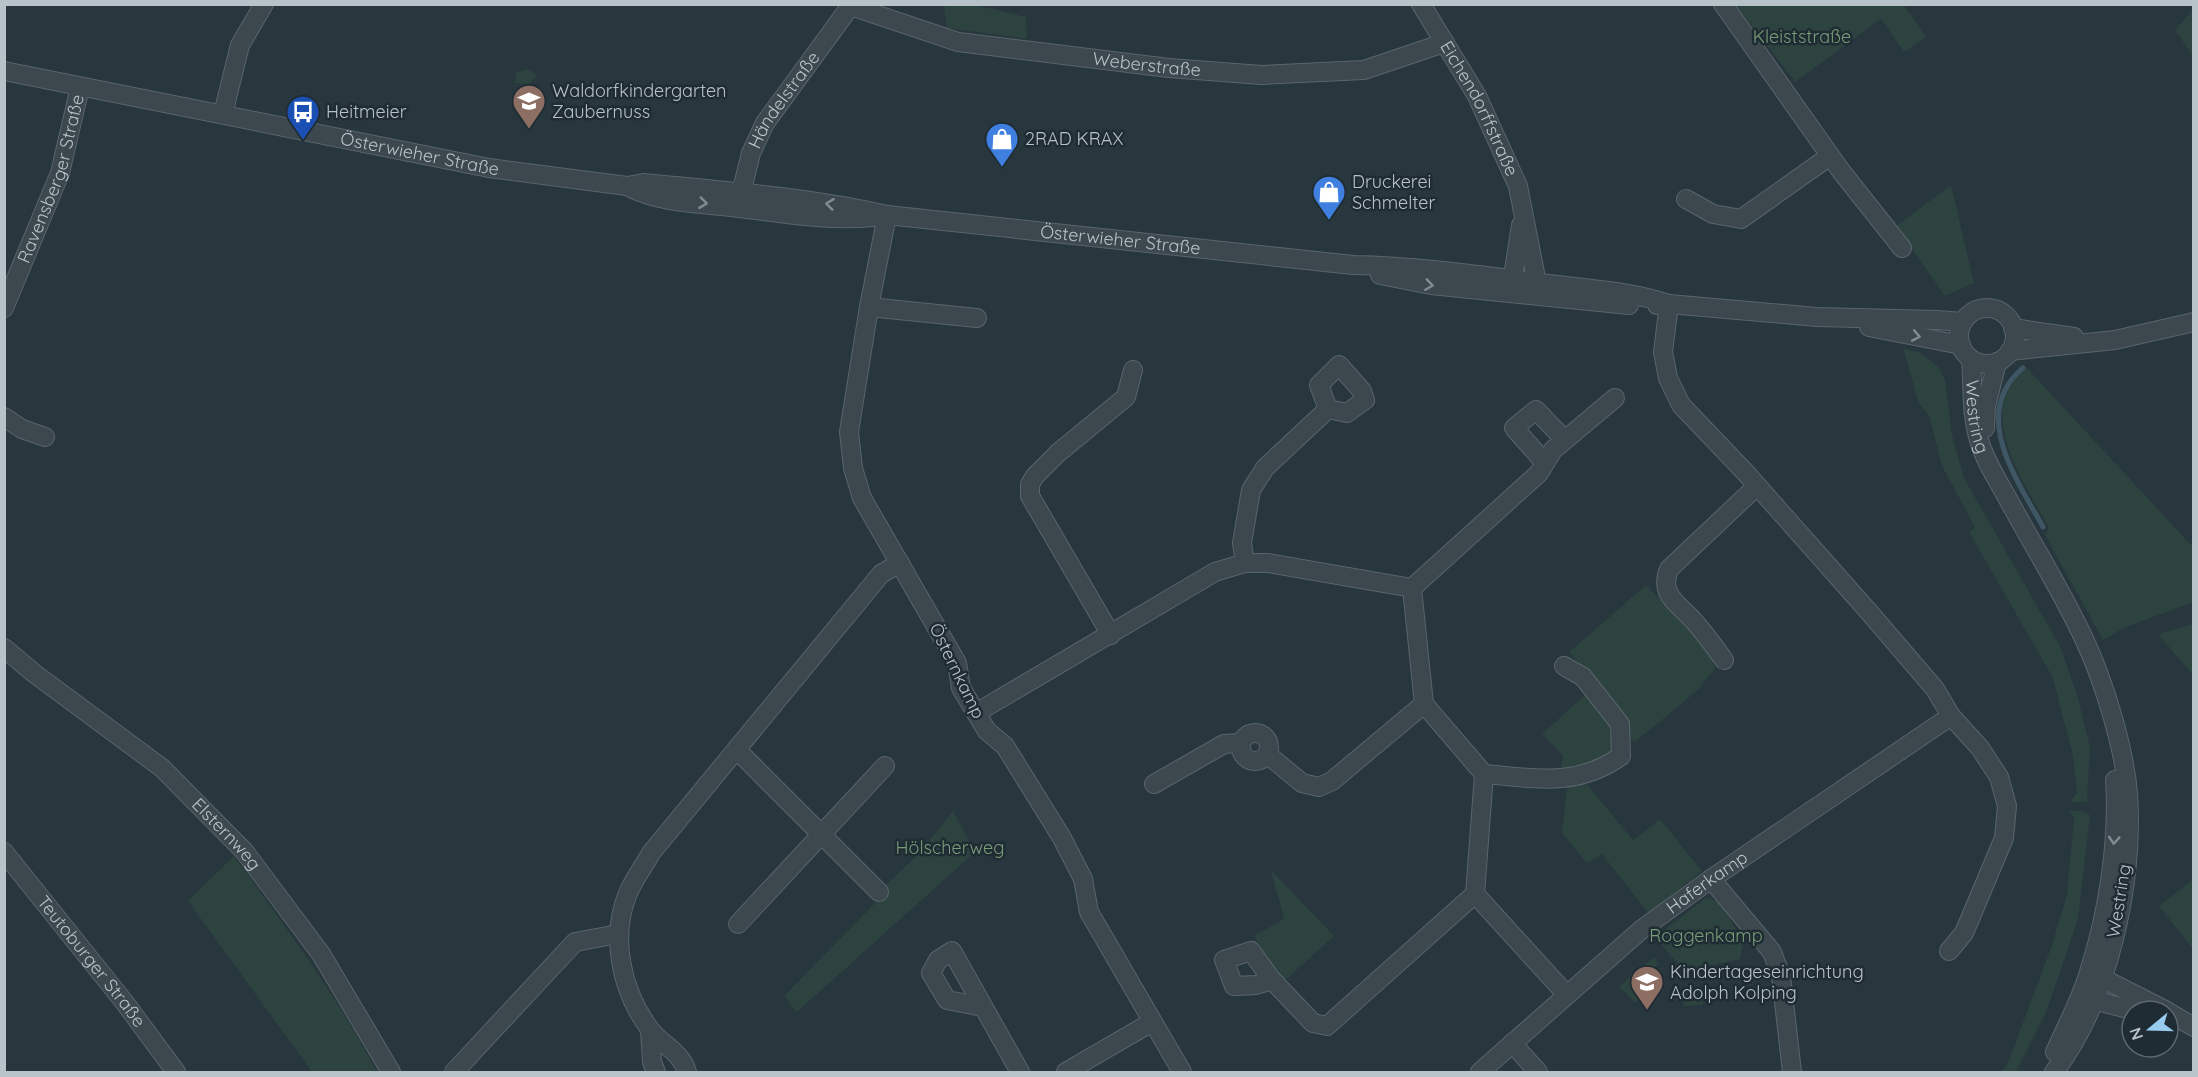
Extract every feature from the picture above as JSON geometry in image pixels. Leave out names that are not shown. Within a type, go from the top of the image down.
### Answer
[{"type":"street","points":[[223,114],[240,45],[264,4]]},
{"type":"street","name":"Eichendorffstraße","points":[[1421,4],[1477,96],[1518,186],[1535,273],[1533,289]]},
{"type":"street","points":[[1723,4],[1830,156],[1902,248]]},
{"type":"street","name":"Weberstraße","points":[[851,5],[958,42],[1170,68],[1262,75],[1364,70],[1444,43]]},
{"type":"street","name":"Händelstraße","points":[[740,201],[751,153],[765,123],[851,5]]},
{"type":"street","name":"Österwieher Straße","points":[[4,71],[489,168],[627,186],[657,198],[740,201],[847,220],[887,215],[1353,265],[1387,278],[1431,285],[1533,289],[1641,306],[1668,304],[1817,317],[1963,322]]},
{"type":"street","name":"Ravensberger Straße","points":[[5,305],[60,173],[80,87]]},
{"type":"street","points":[[1686,199],[1713,214],[1741,219],[1830,156]]},
{"type":"street","name":"Östernkamp","points":[[887,215],[869,307],[849,432],[854,468],[862,498],[957,663],[961,688],[987,731],[1005,746],[1062,838],[1083,879],[1089,912],[1182,1072]]},
{"type":"street","name":"Eichendorffstraße","points":[[1511,287],[1523,218]]},
{"type":"street","points":[[1668,304],[1663,352],[1668,378],[1682,405],[1757,486],[1929,681],[1951,716],[1980,748],[1999,777],[2007,806],[2004,838],[1964,933],[1949,951]]},
{"type":"street","points":[[869,307],[977,318]]},
{"type":"street","points":[[2003,357],[2014,343],[2013,328],[2008,318],[1992,309],[1973,312],[1963,322],[1959,336],[1966,352],[1988,364],[2003,357],[2115,340],[2193,322]]},
{"type":"street","name":"Österwieher Straße","points":[[1817,317],[1966,352]]},
{"type":"street","points":[[2013,328],[2065,337],[2115,340]]},
{"type":"street","name":"Westring","points":[[1966,352],[1975,422],[1983,452],[2084,640],[2100,679],[2112,719],[2116,795],[2114,843],[2096,975],[2054,1072]]},
{"type":"street","name":"Westring","points":[[1993,471],[1985,435],[1986,406],[2003,357]]},
{"type":"street","points":[[1111,635],[1030,495],[1030,484],[1058,453],[1126,397],[1133,370]]},
{"type":"street","points":[[1412,588],[1539,473],[1553,450],[1615,398]]},
{"type":"street","points":[[1245,563],[1242,543],[1251,490],[1265,468],[1328,409]]},
{"type":"street","points":[[1545,462],[1514,428],[1536,410],[1565,440]]},
{"type":"street","points":[[4,417],[22,429],[45,437]]},
{"type":"street","points":[[1724,660],[1692,619],[1672,601],[1666,588],[1665,578],[1669,569],[1757,486]]},
{"type":"street","points":[[687,1072],[684,1062],[670,1046],[650,1030],[637,1010],[621,964],[618,934],[628,894],[651,853],[881,574],[900,563]]},
{"type":"street","points":[[976,713],[1215,572],[1245,563],[1268,563],[1412,588]]},
{"type":"street","points":[[1272,980],[1312,1023],[1327,1026],[1475,894],[1484,774],[1424,704],[1412,588]]},
{"type":"street","name":"Elsternweg","points":[[4,648],[35,674],[162,768],[244,850],[321,954],[391,1072]]},
{"type":"street","points":[[1484,774],[1568,779],[1608,765],[1621,756],[1620,724],[1583,677],[1564,666]]},
{"type":"street","points":[[1154,784],[1224,744],[1240,743],[1249,734],[1261,733],[1269,742],[1268,754],[1302,783],[1319,787],[1332,781],[1424,704]]},
{"type":"street","name":"Haferkamp","points":[[1480,1072],[1642,929],[1711,879],[1951,716]]},
{"type":"street","points":[[737,750],[879,892]]},
{"type":"street","points":[[738,924],[885,766]]},
{"type":"street","name":"Teutoburger Straße","points":[[4,852],[125,1003],[176,1072]]},
{"type":"street","points":[[1711,879],[1772,952],[1781,976],[1792,1072]]},
{"type":"street","points":[[1475,894],[1566,994]]},
{"type":"street","points":[[454,1072],[574,942],[618,934]]},
{"type":"street","points":[[2096,975],[2144,999]]},
{"type":"street","points":[[2087,998],[2120,1007]]},
{"type":"street","name":"Westring","points":[[2046,1072],[2087,998]]},
{"type":"street","points":[[983,1007],[1020,1072]]},
{"type":"street","points":[[2180,1019],[2193,1028]]},
{"type":"street","points":[[1073,1071],[1152,1022]]},
{"type":"street","points":[[650,1030],[652,1062],[656,1072]]},
{"type":"street","points":[[1512,1043],[1538,1072]]},
{"type":"green space","points":[[945,5],[975,5],[1026,17],[1027,39],[947,28]]},
{"type":"green space","name":"Kleiststraße","points":[[1736,5],[1904,5],[1926,37],[1904,52],[1881,19],[1795,82]]},
{"type":"green space","points":[[2193,10],[2193,56],[2175,30]]},
{"type":"green space","points":[[527,69],[537,77],[529,84],[515,83],[516,72]]},
{"type":"green space","points":[[1951,185],[1974,283],[1945,296],[1896,226]]},
{"type":"green space","points":[[1903,348],[1921,353],[1938,367],[1945,379],[1952,435],[1964,478],[2061,648],[2078,698],[2090,747],[2087,802],[2070,802],[2077,793],[2073,756],[2053,678],[1969,532],[1975,527],[1942,466],[1929,415],[1919,404]]},
{"type":"green space","points":[[2027,368],[2193,547],[2193,602],[2124,628],[2103,640],[2045,535],[2049,528],[2022,479],[2006,441],[2002,423],[2003,405],[2009,389]]},
{"type":"green space","points":[[1646,585],[1709,650],[1715,668],[1699,689],[1634,743],[1629,736],[1628,719],[1569,652]]},
{"type":"green space","points":[[2194,624],[2193,675],[2158,634]]},
{"type":"green space","points":[[1587,693],[1614,724],[1615,743],[1611,755],[1605,761],[1561,772],[1563,755],[1542,734]]},
{"type":"green space","points":[[1586,783],[1633,840],[1660,819],[1702,871],[1649,914],[1602,854],[1587,863],[1562,833],[1567,787]]},
{"type":"green space","name":"Hölscherweg","points":[[953,811],[975,852],[797,1012],[784,996],[879,899],[879,892],[920,852]]},
{"type":"green space","points":[[2069,811],[2081,811],[2090,815],[2078,919],[2047,1010],[2016,1072],[2001,1072],[2007,1065],[2052,945],[2067,894],[2074,818]]},
{"type":"green space","points":[[234,856],[328,988],[377,1072],[312,1072],[188,901]]},
{"type":"green space","points":[[1271,870],[1334,936],[1281,984],[1254,936],[1284,919]]},
{"type":"green space","points":[[2193,879],[2193,949],[2159,906]]},
{"type":"green space","name":"Roggenkamp","points":[[1706,898],[1720,902],[1743,941],[1740,959],[1684,971],[1655,937]]},
{"type":"green space","points":[[1654,957],[1659,964],[1644,975],[1641,998],[1635,1003],[1619,986]]},
{"type":"green space","points":[[1690,984],[1703,1001],[1703,1005],[1684,1006],[1684,986]]},
{"type":"waterway","points":[[2023,368],[2007,386],[2000,405],[1999,426],[2003,447],[2011,468],[2043,527]]},
{"type":"place","name":"Waldorfkindergarten Zaubernuss","points":[[529,130]]},
{"type":"place","name":"Heitmeier","points":[[303,141]]},
{"type":"place","name":"2RAD KRAX","points":[[1002,168]]},
{"type":"place","name":"Druckerei Schmelter","points":[[1329,221]]},
{"type":"place","name":"Kindertageseinrichtung Adolph Kolping","points":[[1647,1011]]}]
